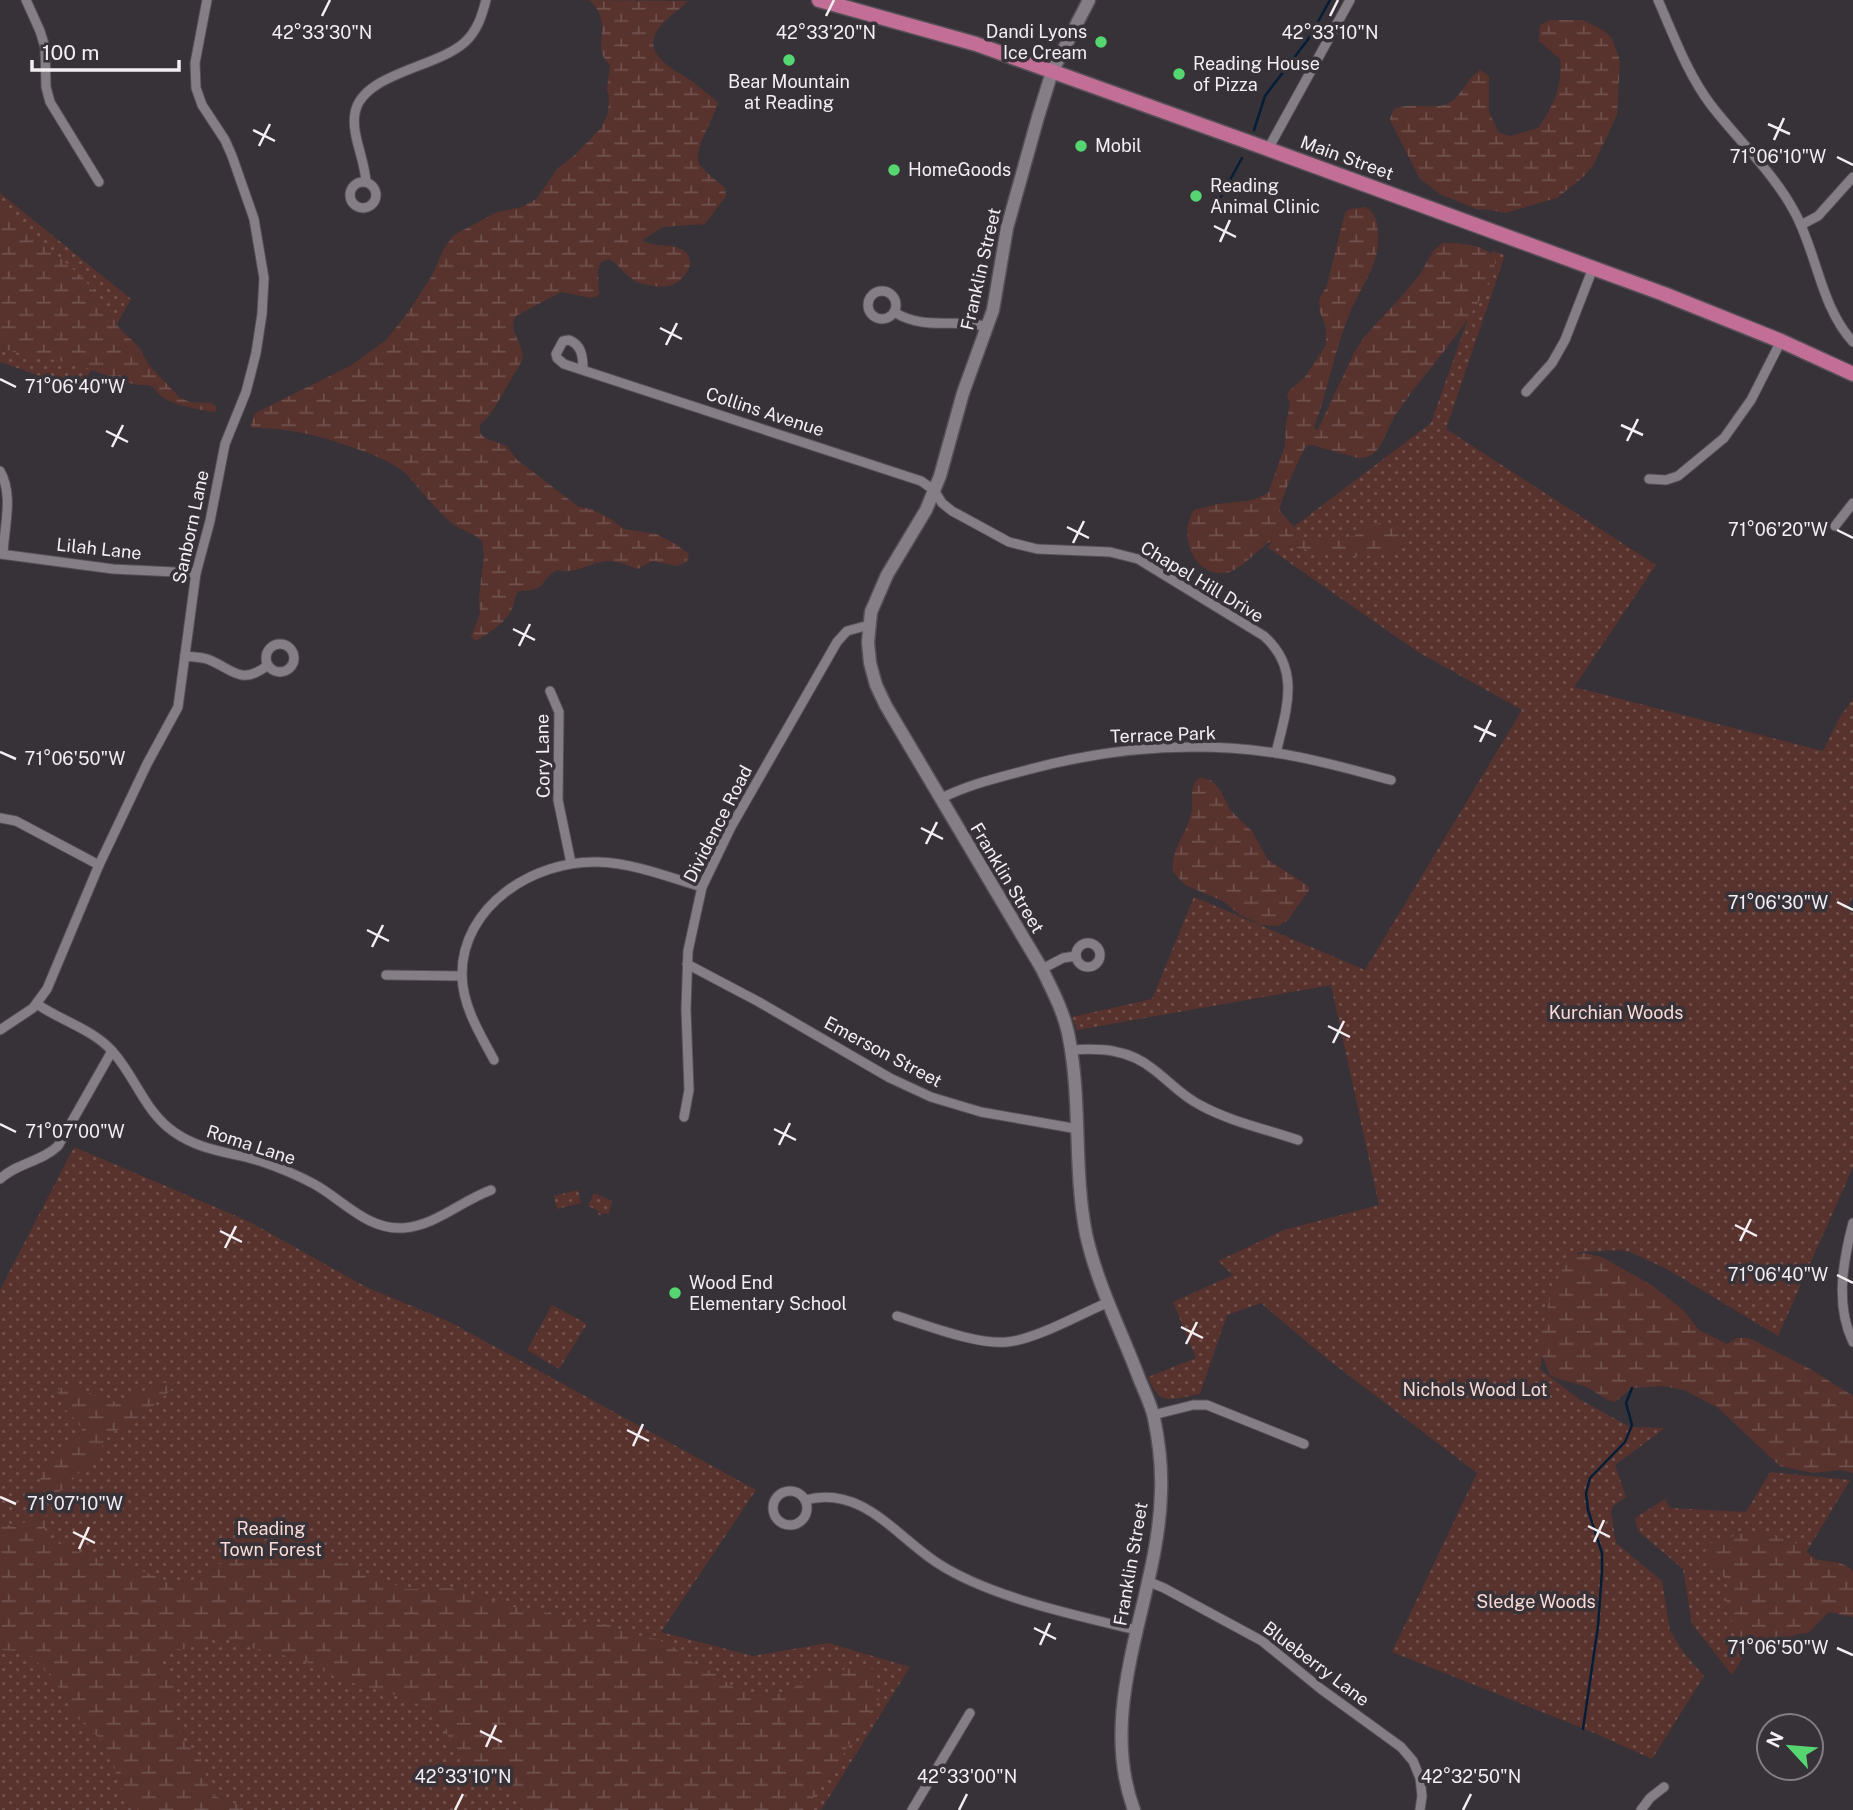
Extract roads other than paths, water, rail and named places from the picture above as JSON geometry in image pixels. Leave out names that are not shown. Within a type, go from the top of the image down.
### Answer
[{"type":"main road","name":"Main Street","points":[[819,0],[940,33],[1268,149],[1593,268],[1781,341],[1853,374]]},
{"type":"main road","name":"Franklin Street","points":[[1089,0],[1052,72],[1011,214],[988,327],[963,393],[934,490],[920,523],[881,586],[869,625],[870,663],[879,692],[1042,969],[1060,1008],[1070,1050],[1087,1235],[1108,1302],[1153,1415],[1161,1490],[1158,1525],[1121,1729],[1124,1774],[1134,1810]]},
{"type":"street","points":[[26,0],[45,47],[46,87],[50,102],[99,182]]},
{"type":"street","name":"Sanborn Lane","points":[[0,1030],[37,1004],[51,981],[99,865],[146,764],[174,716],[181,692],[196,573],[210,521],[225,444],[246,392],[256,353],[264,278],[254,219],[239,172],[225,140],[202,105],[196,88],[195,63],[207,0]]},
{"type":"street","points":[[366,182],[355,118],[362,98],[373,87],[443,57],[460,46],[477,26],[486,0]]},
{"type":"street","points":[[1268,149],[1350,0]]},
{"type":"street","points":[[1658,0],[1694,80],[1710,104],[1780,190],[1801,225],[1831,308],[1853,342]]},
{"type":"street","points":[[1801,225],[1818,216],[1853,177]]},
{"type":"street","points":[[1526,392],[1552,363],[1565,340],[1593,268]]},
{"type":"street","points":[[894,312],[922,323],[974,323],[988,327]]},
{"type":"street","points":[[1649,479],[1666,480],[1678,476],[1724,438],[1751,400],[1781,341]]},
{"type":"street","name":"Collins Avenue","points":[[583,370],[921,481],[934,490]]},
{"type":"street","points":[[0,471],[8,494],[1,554]]},
{"type":"street","name":"Chapel Hill Drive","points":[[934,490],[942,503],[952,511],[993,535],[1017,545],[1037,549],[1110,552],[1144,562],[1264,636],[1281,657],[1289,683],[1289,696],[1276,753]]},
{"type":"street","points":[[1835,526],[1853,503]]},
{"type":"street","name":"Lilah Lane","points":[[1,554],[113,569],[196,573]]},
{"type":"street","name":"Dividence Road","points":[[684,1117],[689,1090],[685,1009],[687,964],[691,928],[702,887],[731,827],[839,639],[847,631],[869,625]]},
{"type":"street","points":[[185,656],[207,659],[226,671],[243,675],[258,672],[268,665]]},
{"type":"street","name":"Cory Lane","points":[[550,691],[559,712],[558,800],[571,863]]},
{"type":"street","name":"Terrace Park","points":[[940,799],[990,780],[1075,757],[1173,747],[1276,753],[1391,780]]},
{"type":"street","points":[[0,818],[19,822],[99,865]]},
{"type":"street","points":[[494,1060],[473,1020],[462,976],[471,934],[496,900],[526,878],[571,863],[625,865],[702,887]]},
{"type":"street","points":[[1042,969],[1063,958],[1076,956]]},
{"type":"street","name":"Emerson Street","points":[[687,964],[931,1097],[981,1112],[1078,1129]]},
{"type":"street","points":[[386,975],[462,976]]},
{"type":"street","name":"Roma Lane","points":[[37,1004],[95,1037],[112,1051],[128,1071],[150,1109],[174,1132],[203,1148],[258,1160],[288,1172],[378,1225],[401,1228],[423,1224],[491,1190]]},
{"type":"street","points":[[1070,1050],[1106,1049],[1128,1054],[1145,1063],[1185,1096],[1203,1107],[1231,1119],[1298,1140]]},
{"type":"street","points":[[0,1179],[58,1146],[112,1051]]},
{"type":"street","points":[[1853,1223],[1842,1283],[1844,1316],[1853,1342]]},
{"type":"street","points":[[897,1316],[981,1340],[1009,1342],[1032,1335],[1108,1302]]},
{"type":"street","points":[[1153,1415],[1193,1405],[1207,1405],[1304,1444]]},
{"type":"street","points":[[805,1500],[831,1498],[858,1504],[885,1519],[940,1565],[972,1582],[1137,1630]]},
{"type":"street","name":"Blueberry Lane","points":[[1147,1581],[1262,1641],[1321,1689],[1394,1741],[1408,1754],[1417,1769],[1422,1787],[1420,1810]]},
{"type":"street","points":[[912,1810],[970,1713]]},
{"type":"street","points":[[1642,1810],[1650,1798],[1664,1787]]},
{"type":"waterway","points":[[1254,130],[1265,96],[1309,38],[1330,0]]},
{"type":"waterway","points":[[1219,200],[1242,158]]},
{"type":"waterway","points":[[1583,1729],[1598,1626],[1602,1571],[1602,1553],[1588,1510],[1586,1493],[1590,1478],[1625,1442],[1632,1425],[1626,1403],[1632,1388]]},
{"type":"place","name":"Dandi Lyons Ice Cream","points":[[1101,42]]},
{"type":"place","name":"Bear Mountain at Reading","points":[[789,60]]},
{"type":"place","name":"Reading House of Pizza","points":[[1179,74]]},
{"type":"place","name":"Mobil","points":[[1081,146]]},
{"type":"place","name":"HomeGoods","points":[[894,170]]},
{"type":"place","name":"Reading Animal Clinic","points":[[1196,196]]},
{"type":"place","name":"Wood End Elementary School","points":[[675,1293]]},
{"type":"park label","name":"Kurchian Woods","points":[[1616,1013]]},
{"type":"park label","name":"Nichols Wood Lot","points":[[1475,1390]]},
{"type":"park label","name":"Reading Town Forest","points":[[271,1539]]},
{"type":"park label","name":"Sledge Woods","points":[[1536,1602]]}]
